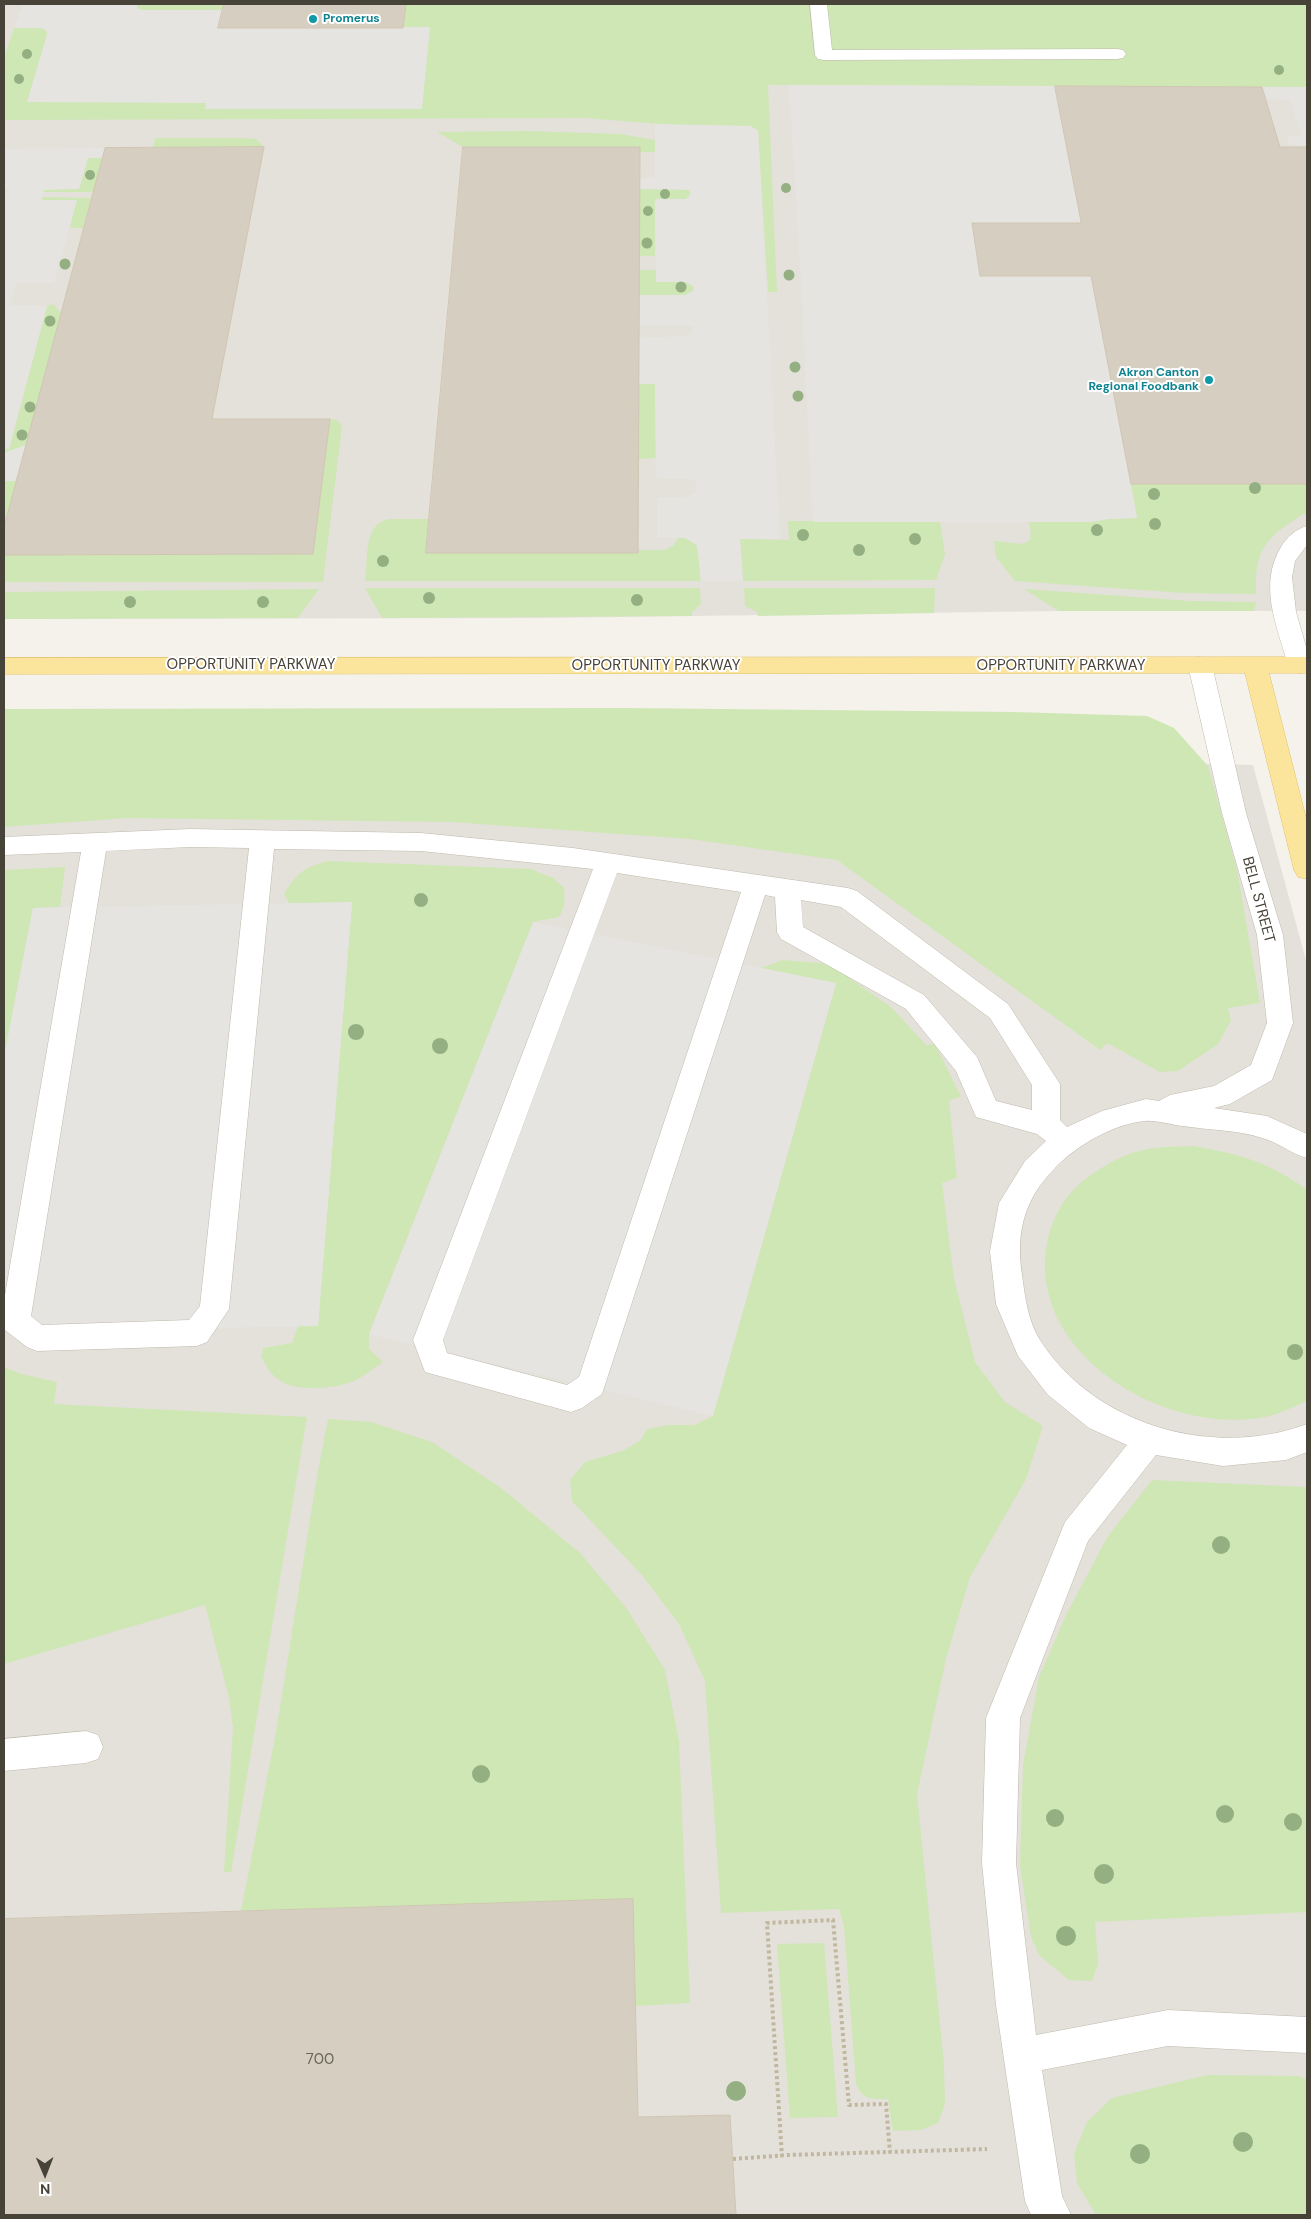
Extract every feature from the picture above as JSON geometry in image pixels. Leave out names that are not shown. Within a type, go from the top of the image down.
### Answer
[{"type":"main road","points":[[1255,665],[1307,870]]},
{"type":"main road","name":"OPPORTUNITY PARKWAY","points":[[4,666],[1304,665]]},
{"type":"street","points":[[818,4],[824,54],[1117,54]]},
{"type":"street","points":[[1304,665],[1282,598],[1280,573],[1285,555],[1294,543],[1307,533]]},
{"type":"street","name":"BELL STREET","points":[[1200,666],[1234,813],[1270,936],[1280,1022],[1262,1072],[1220,1096],[1146,1110],[1055,1134],[1013,1203],[1004,1251],[1011,1304],[1028,1346],[1058,1386],[1100,1418],[1149,1440],[1224,1452],[1286,1446],[1307,1438]]},
{"type":"street","points":[[4,846],[190,838],[421,842],[608,862],[848,898],[999,1011],[1046,1084],[1055,1134],[986,1110],[967,1065],[915,1002],[790,932],[787,889]]},
{"type":"street","points":[[95,842],[15,1322],[37,1338],[197,1333],[214,1309],[262,838]]},
{"type":"street","points":[[608,862],[428,1340],[436,1363],[571,1399],[592,1385],[756,884]]},
{"type":"street","name":"BELL STREET","points":[[1146,1110],[1267,1127],[1307,1147]]},
{"type":"street","points":[[1052,2215],[1044,2201],[1022,2056],[999,1863],[1003,1718],[1076,1532],[1149,1440]]},
{"type":"street","points":[[4,1755],[86,1747]]},
{"type":"street","points":[[1022,2056],[1168,2028],[1307,2035]]},
{"type":"path","points":[[782,2157],[767,1923],[833,1920],[849,2105],[886,2104],[890,2153]]},
{"type":"path","points":[[733,2159],[1036,2148]]},
{"type":"shaded area","points":[[4,4],[1307,4],[1307,611],[1059,611],[543,618],[4,619]]},
{"type":"shaded area","points":[[23,4],[136,4],[138,9],[144,10],[223,10],[219,28],[430,27],[422,109],[205,109],[206,103],[27,102],[48,31],[41,28],[14,28]]},
{"type":"shaded area","points":[[789,85],[1055,86],[1081,223],[972,223],[980,276],[1091,276],[1137,518],[1108,519],[1091,522],[813,522]]},
{"type":"shaded area","points":[[1262,87],[1307,87],[1307,145],[1290,145],[1287,137],[1302,136],[1290,100],[1266,99]]},
{"type":"shaded area","points":[[655,124],[751,126],[758,131],[780,539],[740,539],[743,581],[701,581],[697,545],[685,538],[657,537],[657,497],[685,497],[697,490],[695,481],[691,479],[656,478],[655,384],[639,384],[639,338],[685,336],[691,333],[694,326],[639,326],[639,295],[686,295],[694,290],[693,286],[686,282],[656,282],[655,199],[686,199],[691,194],[689,190],[682,189],[640,189],[640,178],[655,178]]},
{"type":"shaded area","points":[[105,148],[102,158],[88,158],[79,189],[44,190],[42,200],[77,200],[54,283],[17,283],[10,305],[47,306],[9,449],[4,449],[4,200],[8,190],[4,189],[4,149]]},
{"type":"shaded area","points":[[26,445],[16,481],[4,481],[4,453]]},
{"type":"shaded area","points":[[4,733],[1253,765],[1307,964],[1307,2215],[4,2215]]},
{"type":"shaded area","points":[[352,902],[318,1326],[4,1332],[4,1057],[33,908]]},
{"type":"shaded area","points":[[533,922],[836,983],[713,1416],[369,1334]]},
{"type":"green space","points":[[136,4],[224,4],[223,10],[144,10],[138,9]]},
{"type":"green space","points":[[406,4],[1307,4],[1307,87],[768,85],[777,292],[768,292],[758,131],[751,126],[673,125],[584,118],[4,120],[4,58],[14,28],[44,28],[47,33],[207,103],[205,109],[430,27],[403,28]]},
{"type":"green space","points":[[527,131],[620,134],[655,140],[655,152],[640,152],[640,147],[463,147],[437,132]]},
{"type":"green space","points":[[155,138],[245,138],[256,139],[264,147],[153,148]]},
{"type":"green space","points":[[88,158],[102,158],[93,192],[43,192],[44,189],[79,189]]},
{"type":"green space","points":[[640,189],[689,190],[691,194],[686,199],[655,200],[655,256],[639,256]]},
{"type":"green space","points":[[42,197],[91,198],[83,228],[70,228],[76,200],[42,200]]},
{"type":"green space","points":[[639,270],[656,270],[656,282],[686,282],[693,286],[694,290],[686,295],[639,295]]},
{"type":"green space","points":[[53,304],[61,313],[26,445],[4,453],[4,449],[9,449],[47,306]]},
{"type":"green space","points":[[639,384],[655,384],[656,458],[639,459]]},
{"type":"green space","points":[[330,419],[337,420],[342,426],[323,582],[4,582],[4,555],[313,554]]},
{"type":"green space","points":[[4,481],[16,481],[4,527]]},
{"type":"green space","points":[[1131,484],[1307,484],[1307,512],[1282,528],[1266,544],[1258,564],[1256,594],[1183,593],[1015,581],[996,557],[994,541],[1023,544],[1030,540],[1029,522],[1091,522],[1108,519],[1137,518]]},
{"type":"green space","points":[[389,519],[429,519],[426,553],[638,553],[638,550],[664,550],[674,545],[678,537],[687,539],[697,546],[700,558],[701,581],[365,581],[368,544],[371,535],[375,527]]},
{"type":"green space","points":[[788,521],[940,521],[945,554],[936,580],[743,581],[740,539],[789,540]]},
{"type":"green space","points":[[365,588],[700,588],[701,604],[692,612],[692,616],[382,618]]},
{"type":"green space","points":[[744,588],[935,588],[934,613],[758,616],[757,612],[745,606]]},
{"type":"green space","points":[[319,589],[298,618],[4,619],[4,592]]},
{"type":"green space","points":[[1024,589],[1191,601],[1256,602],[1254,611],[1059,611]]},
{"type":"green space","points":[[623,708],[1013,712],[1147,716],[1174,728],[1208,766],[1237,870],[1260,1003],[1228,1008],[1231,1020],[1218,1044],[1178,1071],[1160,1072],[1107,1043],[1100,1050],[837,860],[690,839],[451,822],[128,818],[4,827],[4,709]]},
{"type":"green space","points":[[329,861],[531,869],[553,878],[564,888],[564,899],[559,917],[533,922],[369,1334],[369,1349],[383,1362],[350,1382],[329,1387],[307,1388],[296,1387],[276,1378],[261,1356],[263,1348],[292,1343],[298,1326],[318,1325],[352,903],[290,904],[284,894],[293,880],[307,868]]},
{"type":"green space","points":[[65,867],[60,907],[33,908],[4,1057],[4,870]]},
{"type":"green space","points":[[783,960],[830,964],[892,1008],[926,1045],[935,1044],[961,1097],[949,1100],[957,1178],[942,1183],[954,1279],[975,1362],[1005,1402],[1043,1426],[1026,1479],[970,1577],[946,1659],[917,1794],[944,2064],[945,2104],[938,2123],[921,2130],[893,2131],[888,2099],[869,2098],[862,2094],[856,2084],[844,1926],[839,1909],[721,1913],[705,1681],[679,1624],[642,1575],[572,1501],[570,1480],[585,1462],[622,1451],[640,1441],[647,1429],[669,1425],[694,1425],[713,1416],[836,984],[761,968]]},
{"type":"green space","points":[[1193,1146],[1253,1160],[1280,1172],[1307,1190],[1307,1401],[1274,1415],[1230,1420],[1190,1415],[1150,1401],[1113,1380],[1082,1353],[1059,1321],[1046,1284],[1047,1243],[1050,1233],[1061,1206],[1079,1184],[1108,1164],[1132,1153],[1154,1148]]},
{"type":"green space","points":[[4,1367],[21,1374],[57,1382],[54,1404],[307,1417],[231,1872],[224,1872],[233,1728],[229,1698],[205,1605],[4,1664]]},
{"type":"green space","points":[[328,1419],[371,1422],[432,1442],[501,1488],[580,1553],[627,1609],[665,1670],[679,1741],[690,2003],[636,2006],[633,1900],[241,1911],[276,1732],[317,1476]]},
{"type":"green space","points":[[1152,1480],[1307,1487],[1307,1912],[1095,1922],[1098,1964],[1092,1981],[1069,1980],[1039,1955],[1031,1937],[1020,1865],[1023,1765],[1039,1677],[1066,1615],[1108,1536]]},
{"type":"green space","points":[[824,1943],[838,2117],[790,2118],[777,1944]]},
{"type":"green space","points":[[1207,2075],[1299,2076],[1307,2080],[1307,2215],[1096,2215],[1077,2183],[1074,2154],[1087,2122],[1112,2098]]},
{"type":"building","name":"Promerus","points":[[224,4],[406,4],[403,28],[218,28]]},
{"type":"building","name":"Akron Canton Regional Foodbank","points":[[1055,86],[1262,87],[1280,147],[1307,147],[1307,484],[1131,484],[1091,276],[980,276],[972,223],[1081,223]]},
{"type":"building","points":[[264,147],[212,419],[330,419],[313,554],[4,555],[4,527],[105,148]]},
{"type":"building","points":[[463,147],[640,147],[638,553],[426,553]]},
{"type":"building","points":[[633,1899],[638,2117],[730,2115],[736,2215],[4,2215],[4,1919]]},
{"type":"place","name":"Promerus","points":[[313,19]]},
{"type":"place","name":"Akron Canton Regional Foodbank","points":[[1209,380]]}]
